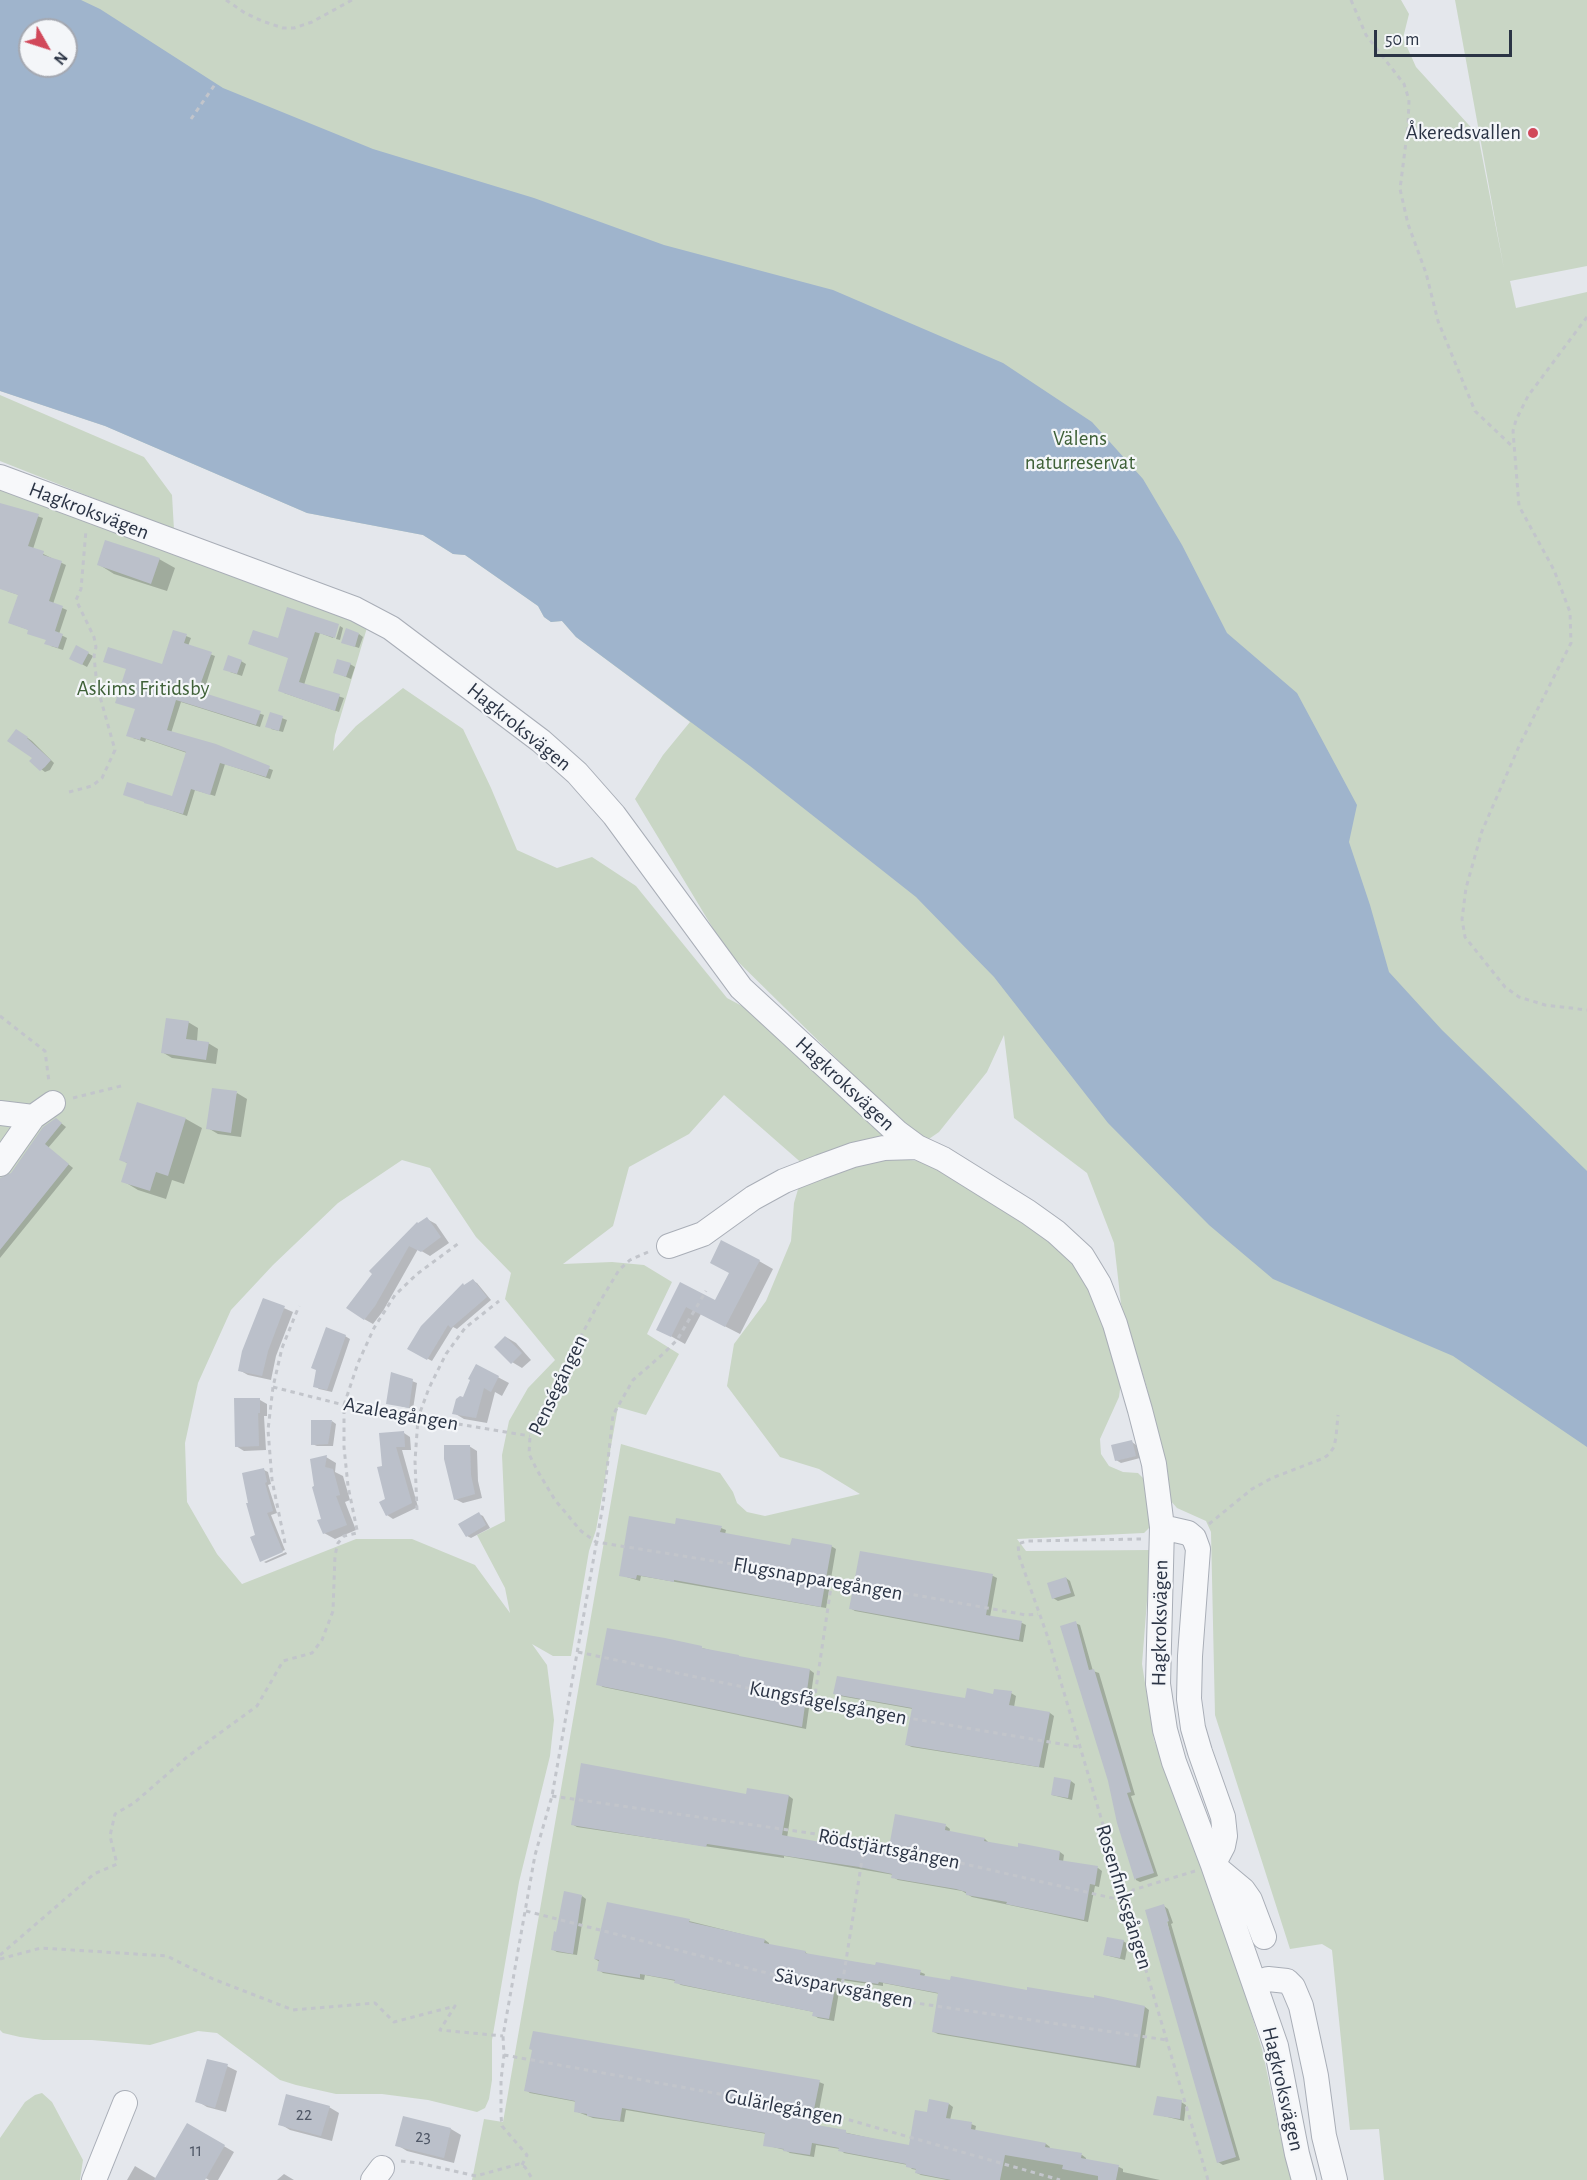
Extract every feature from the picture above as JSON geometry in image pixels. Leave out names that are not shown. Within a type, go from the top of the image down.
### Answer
[{"type":"street","name":"Hagkroksvägen","points":[[0,477],[355,609],[391,628],[542,741],[577,773],[614,815],[741,988],[898,1133],[917,1147],[943,1159],[1028,1212],[1071,1245],[1090,1268],[1106,1299],[1115,1324],[1154,1464],[1162,1533],[1158,1684],[1160,1706],[1174,1762],[1214,1864],[1276,2046],[1304,2180]]},
{"type":"street","points":[[0,1164],[33,1117],[52,1103]]},
{"type":"street","points":[[0,1113],[33,1117]]},
{"type":"street","name":"Hagkroksvägen","points":[[669,1246],[703,1234],[753,1198],[784,1181],[853,1155],[874,1150],[917,1147]]},
{"type":"street","points":[[1162,1533],[1188,1533],[1194,1538],[1197,1549],[1189,1699],[1193,1728],[1223,1817],[1225,1836],[1214,1864],[1243,1890],[1250,1900],[1264,1937]]},
{"type":"street","points":[[1255,1983],[1280,1979],[1287,1981],[1297,1996],[1317,2076],[1324,2136],[1335,2180]]},
{"type":"street","points":[[94,2180],[125,2103]]},
{"type":"path","points":[[226,0],[245,13],[283,28],[294,28],[312,22],[352,0]]},
{"type":"path","points":[[1351,0],[1366,34],[1404,84],[1409,100],[1400,189],[1408,224],[1426,273],[1438,321],[1475,411],[1514,448]]},
{"type":"path","points":[[191,119],[216,83]]},
{"type":"path","points":[[1587,317],[1528,396],[1513,431],[1519,506],[1554,570],[1570,612],[1571,643],[1520,744],[1482,831],[1466,888],[1462,919],[1465,937],[1505,987],[1519,997],[1545,1005],[1587,1010]]},
{"type":"path","points":[[69,792],[92,786],[102,778],[115,750],[97,686],[94,637],[76,600],[81,589],[85,563],[87,510]]},
{"type":"path","points":[[0,1016],[45,1051],[52,1103],[121,1086]]},
{"type":"path","points":[[0,1957],[94,1874],[117,1864],[110,1836],[115,1814],[134,1803],[187,1757],[257,1706],[284,1661],[312,1653],[322,1640],[333,1611],[335,1555],[338,1543],[344,1536],[357,1533],[348,1486],[344,1447],[344,1405],[358,1364],[374,1328],[395,1295],[417,1274],[459,1243]]},
{"type":"path","name":"Penségången","points":[[596,1542],[581,1531],[555,1500],[529,1454],[530,1437],[533,1426],[619,1270],[630,1260],[642,1254],[669,1246]]},
{"type":"path","points":[[378,2174],[400,2161],[476,2176],[522,2164],[527,2155],[502,2126],[503,2036],[535,1855],[552,1796],[578,1652],[609,1463],[614,1415],[633,1380],[676,1340],[706,1291]]},
{"type":"path","points":[[417,1510],[415,1461],[418,1418],[429,1388],[446,1354],[465,1328],[499,1301]]},
{"type":"path","points":[[285,1543],[272,1480],[268,1430],[273,1387],[282,1348],[299,1306]]},
{"type":"path","name":"Azaleagången","points":[[273,1387],[344,1405],[530,1437]]},
{"type":"path","points":[[1194,1538],[1252,1489],[1329,1454],[1334,1447],[1338,1415]]},
{"type":"path","name":"Rosenfinksgången","points":[[1162,1533],[1027,1541],[1018,1544],[1019,1556],[1047,1635],[1208,2180]]},
{"type":"path","name":"Flugsnapparegången","points":[[596,1542],[832,1580],[1026,1615],[1038,1614]]},
{"type":"path","points":[[814,1702],[832,1580]]},
{"type":"path","name":"Kungsfågelsgången","points":[[578,1652],[814,1702],[1079,1747]]},
{"type":"path","name":"Rödstjärtsgången","points":[[552,1796],[865,1841],[1125,1901]]},
{"type":"path","points":[[841,1992],[865,1841]]},
{"type":"path","points":[[1125,1901],[1133,1890],[1214,1864]]},
{"type":"path","name":"Sävsparvsgången","points":[[526,1911],[841,1992],[1167,2040]]},
{"type":"path","points":[[0,1957],[41,1948],[167,1956],[213,1979],[293,2010],[375,2003],[394,2022],[455,2006],[440,2030],[503,2036]]},
{"type":"path","name":"Gulärlegången","points":[[504,2055],[825,2113],[1059,2180]]},
{"type":"path","points":[[522,2164],[533,2180]]},
{"type":"green space","name":"Välens naturreservat","points":[[0,0],[1401,0],[1409,14],[1403,38],[1416,67],[1478,135],[1504,269],[1455,0],[1587,0],[1587,266],[1510,281],[1516,308],[1587,292],[1587,2180],[1384,2180],[1379,2129],[1350,2130],[1332,1950],[1322,1944],[1290,1949],[1215,1715],[1211,1532],[1206,1521],[1177,1508],[1170,1500],[1164,1459],[1147,1388],[1121,1304],[1114,1243],[1087,1173],[1014,1118],[1004,1035],[987,1072],[939,1132],[926,1141],[901,1122],[726,950],[635,799],[663,755],[690,722],[576,637],[562,621],[551,622],[544,617],[538,606],[465,555],[453,554],[423,535],[307,513],[105,426],[0,391]]},
{"type":"green space","points":[[0,395],[144,457],[172,495],[174,530],[0,461]]},
{"type":"green space","name":"Askims Fritidsby","points":[[0,483],[369,621],[335,735],[333,751],[356,726],[403,688],[463,729],[517,850],[557,868],[592,857],[636,886],[727,998],[755,1013],[893,1139],[805,1166],[724,1095],[689,1134],[629,1167],[613,1226],[563,1264],[612,1262],[644,1265],[672,1282],[647,1334],[679,1354],[646,1415],[618,1407],[571,1656],[553,1656],[532,1644],[547,1665],[554,1720],[550,1756],[519,1882],[492,2040],[492,2080],[485,2108],[477,2112],[428,2100],[382,2094],[336,2094],[296,2085],[280,2080],[217,2033],[198,2031],[150,2045],[92,2040],[43,2040],[20,2037],[3,2033],[0,2030]],"holes":[[[402,1160],[430,1168],[476,1237],[511,1273],[505,1299],[555,1360],[528,1388],[509,1421],[502,1455],[505,1521],[477,1535],[505,1588],[510,1613],[475,1565],[412,1539],[356,1539],[242,1584],[217,1554],[187,1502],[185,1443],[198,1383],[231,1310],[273,1265],[338,1203]]]},
{"type":"green space","points":[[898,1159],[921,1161],[954,1175],[1030,1222],[1071,1259],[1090,1292],[1121,1382],[1119,1397],[1100,1439],[1101,1454],[1109,1466],[1123,1472],[1138,1473],[1146,1481],[1153,1524],[1144,1533],[1017,1539],[1026,1551],[1151,1550],[1142,1664],[1154,1740],[1221,1914],[1262,2049],[1284,2152],[1293,2180],[472,2180],[484,2119],[503,2122],[621,1444],[720,1473],[733,1492],[737,1503],[747,1512],[765,1516],[860,1494],[819,1469],[780,1457],[727,1386],[734,1344],[766,1301],[791,1241],[794,1203],[799,1186],[865,1161]]},
{"type":"green space","points":[[42,2093],[52,2102],[83,2160],[80,2180],[0,2180],[0,2138],[25,2102]]},
{"type":"water","points":[[0,0],[81,0],[100,9],[223,88],[373,149],[534,198],[664,245],[833,290],[1003,363],[1092,422],[1143,479],[1182,545],[1227,633],[1297,693],[1357,805],[1349,842],[1389,972],[1442,1030],[1587,1171],[1587,1447],[1453,1356],[1273,1279],[1209,1225],[1108,1123],[994,977],[916,897],[750,766],[576,637],[562,621],[551,622],[544,617],[538,606],[465,555],[453,554],[423,535],[307,513],[105,426],[0,391]]},
{"type":"building","points":[[0,503],[39,514],[28,546],[44,551],[43,555],[62,561],[49,601],[63,606],[55,631],[63,634],[58,648],[44,644],[46,640],[27,634],[28,630],[8,623],[18,595],[0,589]]},
{"type":"building","points":[[105,540],[160,558],[151,584],[97,565]]},
{"type":"building","points":[[287,607],[339,624],[335,638],[315,632],[299,682],[340,694],[335,711],[278,691],[288,658],[248,644],[253,630],[278,638]]},
{"type":"building","points":[[346,628],[359,633],[355,647],[341,643]]},
{"type":"building","points":[[173,630],[187,634],[184,643],[212,652],[198,691],[261,711],[256,725],[176,700],[167,730],[216,744],[270,766],[266,777],[220,763],[210,795],[191,789],[183,814],[123,795],[127,782],[172,796],[186,752],[141,737],[140,740],[126,736],[135,709],[115,703],[126,669],[103,662],[108,647],[162,664]]},
{"type":"building","points":[[76,645],[89,652],[82,665],[69,659]]},
{"type":"building","points":[[228,655],[242,660],[237,674],[223,670]]},
{"type":"building","points":[[337,659],[351,663],[346,677],[333,673]]},
{"type":"building","points":[[270,712],[283,716],[279,731],[265,727]]},
{"type":"building","points":[[16,729],[28,737],[51,760],[40,771],[29,761],[32,758],[7,741]]},
{"type":"building","points":[[166,1018],[189,1021],[186,1039],[209,1042],[206,1060],[161,1053]]},
{"type":"building","points":[[212,1088],[237,1091],[231,1133],[206,1129]]},
{"type":"building","points":[[137,1102],[186,1118],[168,1176],[156,1172],[150,1191],[121,1182],[127,1163],[119,1160]]},
{"type":"building","points":[[56,1118],[62,1123],[45,1144],[69,1164],[0,1250],[0,1178],[11,1173],[43,1127]]},
{"type":"building","points":[[427,1217],[441,1237],[421,1252],[409,1246],[375,1306],[364,1320],[346,1308],[372,1274],[369,1271],[417,1222]]},
{"type":"building","points":[[721,1240],[760,1260],[725,1327],[686,1307],[671,1337],[656,1330],[680,1282],[715,1300],[729,1273],[710,1263]]},
{"type":"building","points":[[473,1279],[487,1297],[451,1328],[448,1325],[427,1360],[407,1349],[421,1326],[463,1283],[464,1285]]},
{"type":"building","points":[[263,1298],[285,1306],[268,1351],[262,1376],[238,1371],[242,1351]]},
{"type":"building","points":[[326,1327],[346,1335],[327,1390],[313,1387],[316,1370],[311,1368]]},
{"type":"building","points":[[505,1336],[522,1353],[511,1364],[494,1347]]},
{"type":"building","points":[[476,1364],[499,1376],[491,1392],[484,1388],[476,1418],[452,1414],[456,1399],[463,1397],[470,1380],[468,1379]]},
{"type":"building","points":[[391,1372],[413,1379],[409,1408],[386,1404]]},
{"type":"building","points":[[234,1398],[260,1398],[259,1446],[235,1447]]},
{"type":"building","points":[[311,1420],[332,1420],[328,1444],[311,1445]]},
{"type":"building","points":[[404,1431],[405,1447],[396,1447],[412,1503],[386,1516],[379,1502],[385,1499],[377,1467],[382,1466],[379,1433]]},
{"type":"building","points":[[1132,1440],[1136,1456],[1115,1461],[1111,1445]]},
{"type":"building","points":[[444,1445],[470,1445],[471,1475],[475,1494],[454,1500],[444,1459]]},
{"type":"building","points":[[327,1455],[325,1467],[333,1469],[340,1495],[336,1496],[347,1525],[323,1534],[317,1520],[321,1519],[312,1487],[314,1486],[310,1459]]},
{"type":"building","points":[[264,1468],[267,1482],[265,1483],[273,1511],[267,1513],[283,1552],[260,1562],[250,1537],[255,1535],[246,1503],[248,1503],[242,1473]]},
{"type":"building","points":[[479,1512],[486,1525],[466,1537],[458,1524]]},
{"type":"building","points":[[629,1516],[675,1524],[676,1518],[722,1526],[720,1532],[790,1545],[792,1538],[832,1545],[821,1607],[674,1580],[674,1582],[637,1575],[636,1579],[619,1576]]},
{"type":"building","points":[[860,1551],[993,1574],[986,1615],[1022,1621],[1019,1640],[849,1609]]},
{"type":"building","points":[[1066,1577],[1071,1593],[1052,1599],[1047,1583]]},
{"type":"building","points":[[1076,1621],[1089,1670],[1094,1669],[1131,1792],[1127,1793],[1154,1873],[1135,1879],[1135,1881],[1117,1823],[1108,1781],[1060,1626]]},
{"type":"building","points":[[607,1628],[810,1669],[802,1727],[596,1685]]},
{"type":"building","points":[[837,1676],[965,1698],[967,1688],[993,1694],[994,1689],[1012,1691],[1009,1705],[1050,1712],[1039,1767],[905,1745],[912,1708],[833,1694]]},
{"type":"building","points":[[581,1763],[746,1794],[747,1788],[789,1795],[782,1835],[888,1853],[895,1814],[946,1824],[945,1830],[985,1838],[984,1841],[1018,1847],[1018,1843],[1060,1851],[1059,1860],[1098,1866],[1095,1885],[1090,1884],[1084,1920],[966,1895],[966,1892],[956,1889],[891,1878],[892,1874],[859,1867],[707,1844],[706,1847],[571,1825]]},
{"type":"building","points":[[1054,1777],[1071,1780],[1068,1798],[1051,1795]]},
{"type":"building","points":[[564,1891],[582,1895],[573,1954],[551,1950]]},
{"type":"building","points":[[607,1902],[690,1919],[689,1922],[765,1939],[764,1943],[806,1951],[805,1953],[921,1970],[920,1975],[950,1980],[951,1976],[1027,1990],[1027,1987],[1094,1998],[1094,1995],[1145,2006],[1136,2066],[932,2032],[938,1993],[879,1982],[878,1984],[837,1978],[829,2019],[812,2016],[813,2012],[674,1983],[675,1980],[640,1974],[640,1978],[597,1971],[599,1960],[594,1959]]},
{"type":"building","points":[[1164,1904],[1169,1921],[1167,1922],[1236,2157],[1217,2163],[1145,1910]]},
{"type":"building","points":[[1107,1937],[1124,1940],[1120,1958],[1103,1955]]},
{"type":"building","points":[[533,2031],[820,2080],[811,2124],[909,2145],[915,2110],[927,2112],[929,2099],[949,2103],[946,2118],[972,2122],[971,2129],[1046,2143],[1045,2147],[1082,2153],[1081,2158],[1119,2165],[1116,2180],[1098,2180],[1098,2176],[1062,2169],[1063,2165],[1005,2155],[1000,2180],[951,2180],[915,2173],[916,2169],[906,2167],[906,2164],[838,2151],[839,2148],[812,2143],[810,2155],[763,2146],[765,2133],[622,2108],[620,2121],[587,2116],[587,2114],[574,2112],[575,2101],[524,2091],[532,2050],[529,2049]]},
{"type":"building","points":[[207,2059],[228,2064],[215,2108],[195,2102]]},
{"type":"building","points":[[286,2094],[330,2106],[321,2136],[278,2125]]},
{"type":"building","points":[[1157,2096],[1182,2100],[1180,2119],[1153,2115]]},
{"type":"building","points":[[403,2116],[451,2128],[444,2158],[395,2146]]},
{"type":"building","points":[[187,2123],[225,2145],[205,2180],[154,2180]]},
{"type":"place","name":"Åkeredsvallen","points":[[1533,133]]}]
